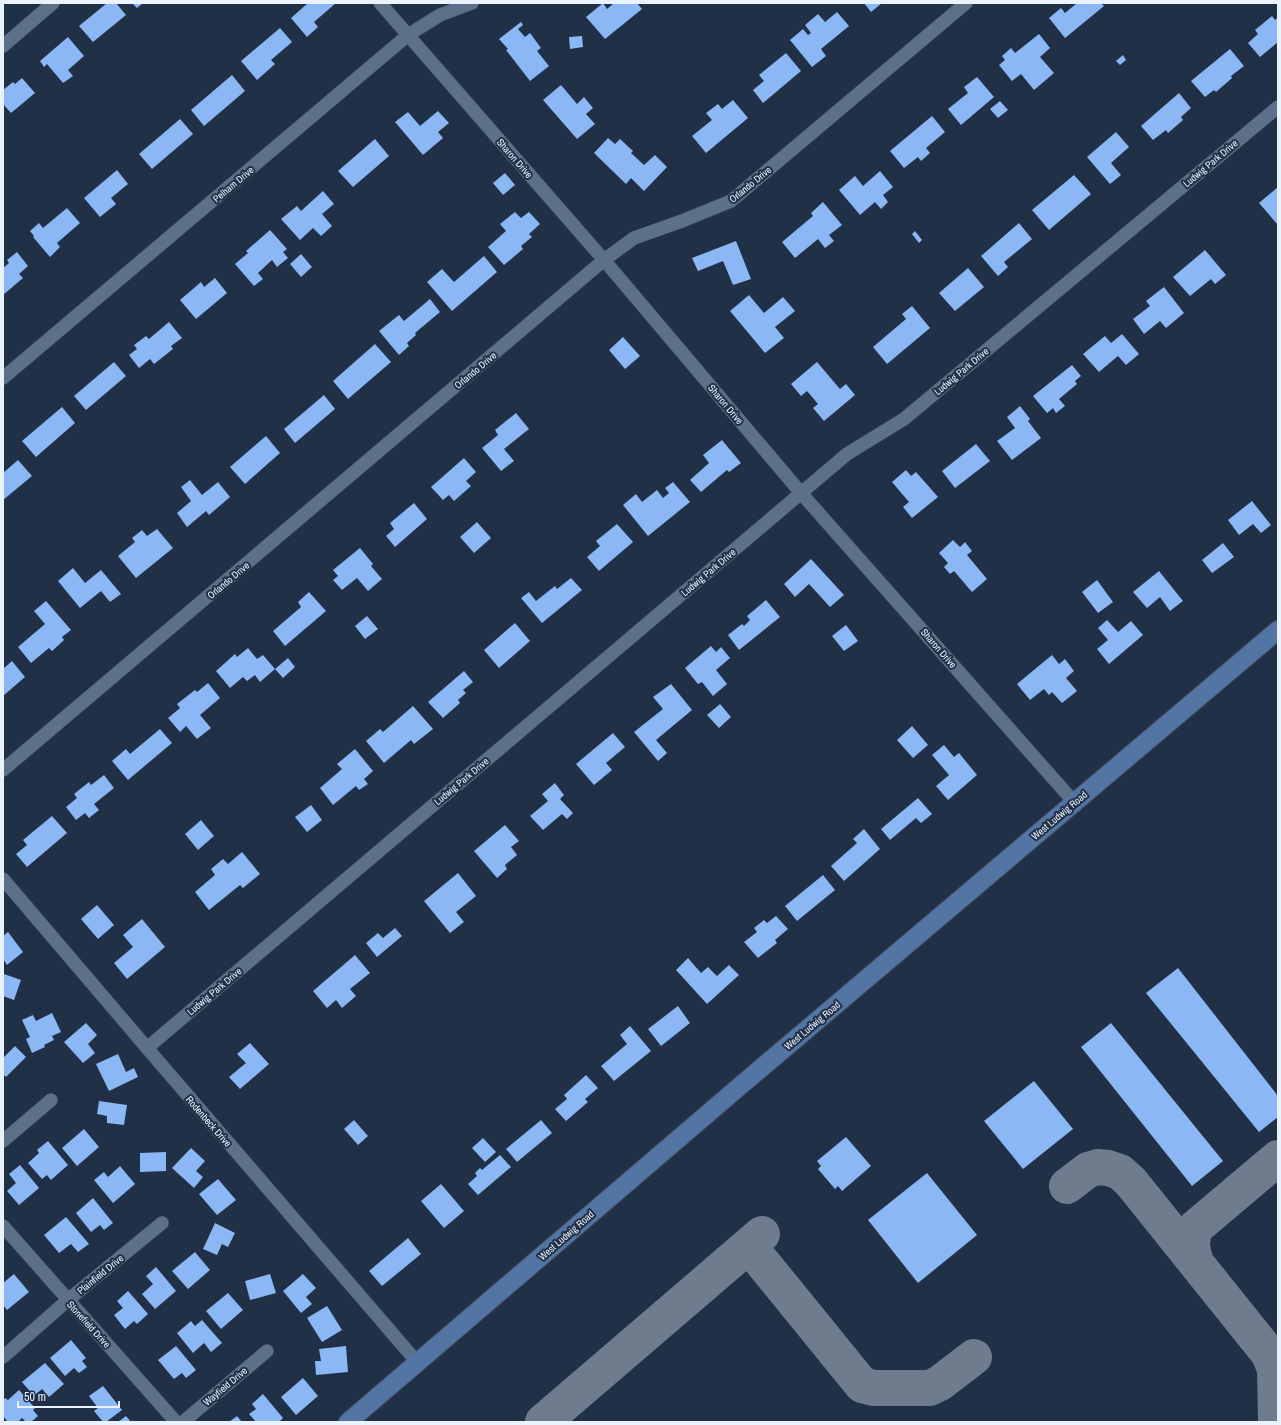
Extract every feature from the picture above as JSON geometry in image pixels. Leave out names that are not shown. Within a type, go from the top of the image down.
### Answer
[{"type":"main road","name":"West Ludwig Road","points":[[348,1422],[1074,802],[1278,630]]},
{"type":"street","points":[[3,46],[53,3]]},
{"type":"street","name":"Sharon Drive","points":[[380,3],[604,260],[801,492],[1074,802]]},
{"type":"street","name":"Pelham Drive","points":[[3,378],[408,35],[440,15],[472,3]]},
{"type":"street","name":"Orlando Drive","points":[[3,770],[604,260],[634,238],[682,221],[731,201],[966,3]]},
{"type":"street","name":"Ludwig Park Drive","points":[[147,1048],[801,492],[847,454],[904,419],[1278,107]]},
{"type":"street","name":"Rodenbeck Drive","points":[[3,879],[417,1362]]},
{"type":"street","points":[[3,1141],[51,1100]]},
{"type":"street","name":"Plainfield Drive","points":[[3,1357],[68,1300],[162,1223]]},
{"type":"street","name":"Stonefield Drive","points":[[3,1226],[176,1422]]},
{"type":"street","name":"Wayfield Drive","points":[[183,1422],[267,1351]]},
{"type":"building","points":[[107,3],[116,3],[126,15],[93,42],[79,26]]},
{"type":"building","points":[[132,3],[143,3],[137,8]]},
{"type":"building","points":[[308,3],[336,3],[314,22],[318,27],[307,37],[291,18]]},
{"type":"building","points":[[603,3],[607,9],[614,3],[637,3],[642,9],[605,39],[586,17]]},
{"type":"building","points":[[864,3],[882,3],[871,12]]},
{"type":"building","points":[[1077,3],[1101,3],[1104,6],[1065,38],[1049,18],[1061,8],[1065,13]]},
{"type":"building","points":[[837,12],[849,26],[821,49],[826,56],[812,67],[790,40],[803,29],[808,35],[811,33],[805,25],[818,14],[825,22]]},
{"type":"building","points":[[1272,16],[1275,20],[1278,17],[1278,42],[1260,57],[1248,43],[1258,34],[1255,30]]},
{"type":"building","points":[[521,22],[523,25],[518,29],[525,37],[530,33],[541,48],[537,51],[549,66],[530,81],[506,50],[508,49],[499,39]]},
{"type":"building","points":[[280,28],[292,42],[271,60],[275,64],[257,80],[241,61]]},
{"type":"building","points":[[1039,34],[1050,48],[1040,57],[1054,73],[1034,90],[1021,74],[1012,81],[999,65],[1005,60],[1002,56],[1011,48],[1015,53]]},
{"type":"building","points":[[582,36],[583,47],[570,49],[569,37]]},
{"type":"building","points":[[68,37],[84,56],[68,70],[73,76],[63,83],[47,64],[44,67],[40,61]]},
{"type":"building","points":[[1230,49],[1244,66],[1231,76],[1232,78],[1216,92],[1214,90],[1205,97],[1191,81]]},
{"type":"building","points":[[786,53],[801,71],[763,103],[753,90],[764,81],[759,75]]},
{"type":"building","points":[[1123,55],[1126,60],[1120,65],[1116,61]]},
{"type":"building","points":[[232,75],[245,91],[204,126],[191,110]]},
{"type":"building","points":[[977,77],[994,97],[961,125],[948,109],[968,93],[964,87]]},
{"type":"building","points":[[22,78],[35,93],[11,113],[3,104],[3,90],[13,82],[15,84]]},
{"type":"building","points":[[561,85],[577,104],[584,97],[593,108],[586,114],[595,124],[577,139],[543,100]]},
{"type":"building","points":[[1179,93],[1191,108],[1181,117],[1183,120],[1168,133],[1166,130],[1153,140],[1141,126]]},
{"type":"building","points":[[733,100],[748,118],[706,153],[692,136],[712,120],[706,113],[718,104],[722,109]]},
{"type":"building","points":[[1000,101],[1008,110],[998,118],[990,109]]},
{"type":"building","points":[[438,111],[449,123],[438,132],[443,138],[423,155],[395,122],[408,112],[420,126]]},
{"type":"building","points":[[932,116],[945,132],[926,148],[930,153],[921,161],[918,157],[904,168],[890,151]]},
{"type":"building","points":[[180,119],[193,134],[152,169],[139,154]]},
{"type":"building","points":[[1116,132],[1129,147],[1111,163],[1121,175],[1110,184],[1087,157]]},
{"type":"building","points":[[608,138],[615,144],[620,139],[633,151],[631,153],[644,165],[655,155],[667,167],[644,191],[631,178],[626,184],[594,153]]},
{"type":"building","points":[[375,139],[389,156],[353,187],[338,171]]},
{"type":"building","points":[[117,170],[128,184],[111,198],[116,204],[100,217],[84,198]]},
{"type":"building","points":[[880,171],[893,187],[883,195],[888,202],[881,209],[875,202],[860,215],[839,190],[855,176],[863,186]]},
{"type":"building","points":[[505,173],[515,185],[503,195],[493,183]]},
{"type":"building","points":[[1074,175],[1091,194],[1049,230],[1032,210]]},
{"type":"building","points":[[1278,187],[1278,225],[1259,203]]},
{"type":"building","points":[[323,191],[334,204],[322,214],[332,226],[321,236],[313,228],[300,240],[281,219],[297,206],[301,211]]},
{"type":"building","points":[[823,202],[842,225],[829,235],[834,241],[825,248],[818,239],[795,258],[782,242],[813,216],[811,213]]},
{"type":"building","points":[[67,208],[80,223],[57,243],[60,247],[50,257],[33,237],[34,236],[30,231],[39,223],[43,228]]},
{"type":"building","points":[[515,212],[521,218],[529,212],[540,224],[529,234],[532,237],[521,246],[523,249],[504,265],[488,247],[506,231],[500,224]]},
{"type":"building","points":[[1019,223],[1032,239],[1004,262],[1008,267],[998,276],[981,256]]},
{"type":"building","points":[[270,230],[287,249],[283,252],[288,258],[277,267],[272,260],[258,273],[263,279],[254,286],[235,264],[248,253],[246,251]]},
{"type":"building","points":[[915,231],[922,240],[919,243],[912,234]]},
{"type":"building","points":[[736,241],[751,279],[733,285],[723,261],[698,271],[692,258]]},
{"type":"building","points":[[1205,250],[1226,275],[1215,284],[1211,279],[1190,296],[1173,277]]},
{"type":"building","points":[[17,252],[28,266],[19,274],[23,278],[3,295],[3,268],[9,263],[7,260]]},
{"type":"building","points":[[301,254],[312,267],[301,277],[290,264]]},
{"type":"building","points":[[484,256],[497,272],[452,311],[427,282],[442,269],[454,282]]},
{"type":"building","points":[[968,268],[984,287],[955,311],[939,293]]},
{"type":"building","points":[[215,278],[227,293],[196,319],[180,300],[201,282],[204,287]]},
{"type":"building","points":[[1164,287],[1184,313],[1166,328],[1160,321],[1144,334],[1133,319],[1150,306],[1146,301]]},
{"type":"building","points":[[749,295],[764,313],[783,297],[795,311],[775,327],[784,338],[765,353],[730,311]]},
{"type":"building","points":[[430,299],[440,312],[415,333],[416,335],[407,343],[409,346],[399,355],[379,331],[399,315],[404,321]]},
{"type":"building","points":[[912,306],[930,328],[887,364],[873,347],[906,319],[902,314]]},
{"type":"building","points":[[169,322],[182,338],[171,346],[173,349],[154,364],[150,359],[139,368],[129,355],[137,349],[134,345],[146,336],[149,339]]},
{"type":"building","points":[[1122,334],[1139,354],[1126,365],[1118,356],[1099,372],[1083,354],[1105,336],[1111,343]]},
{"type":"building","points":[[623,337],[640,356],[625,369],[609,350]]},
{"type":"building","points":[[375,344],[391,362],[348,399],[333,381]]},
{"type":"building","points":[[114,362],[126,376],[86,410],[74,396]]},
{"type":"building","points":[[817,362],[840,389],[846,384],[855,395],[824,421],[813,408],[818,404],[807,391],[801,396],[791,384]]},
{"type":"building","points":[[1072,365],[1081,376],[1075,381],[1077,384],[1059,399],[1065,406],[1056,413],[1053,408],[1047,413],[1033,396]]},
{"type":"building","points":[[324,395],[335,409],[295,443],[284,429]]},
{"type":"building","points":[[1020,406],[1030,419],[1028,421],[1041,438],[1012,460],[997,441],[1015,428],[1007,417]]},
{"type":"building","points":[[62,407],[75,423],[36,457],[22,441]]},
{"type":"building","points":[[516,413],[529,429],[504,449],[514,461],[501,471],[482,448],[498,435],[495,430]]},
{"type":"building","points":[[266,436],[280,453],[245,484],[230,467]]},
{"type":"building","points":[[722,440],[741,463],[729,472],[727,470],[701,492],[690,480],[709,463],[703,455]]},
{"type":"building","points":[[976,444],[990,461],[955,488],[942,471]]},
{"type":"building","points":[[464,458],[476,472],[466,481],[471,486],[454,501],[449,495],[443,500],[431,487]]},
{"type":"building","points":[[18,460],[32,476],[3,500],[3,473]]},
{"type":"building","points":[[906,470],[911,476],[916,472],[938,497],[912,518],[903,507],[909,502],[892,482]]},
{"type":"building","points":[[190,480],[202,495],[218,482],[230,497],[209,515],[206,511],[187,527],[177,513],[191,501],[181,487]]},
{"type":"building","points":[[673,482],[690,502],[648,536],[623,505],[636,494],[642,502],[657,490],[663,498],[669,493],[665,488]]},
{"type":"building","points":[[1252,501],[1271,525],[1261,533],[1253,524],[1239,535],[1228,520]]},
{"type":"building","points":[[414,503],[427,519],[395,547],[386,536],[394,529],[390,523]]},
{"type":"building","points":[[477,522],[491,538],[474,553],[460,537]]},
{"type":"building","points":[[617,524],[633,542],[599,571],[587,557],[600,546],[596,541]]},
{"type":"building","points":[[157,529],[173,548],[136,578],[118,556],[135,542],[132,538],[142,530],[147,536]]},
{"type":"building","points":[[953,540],[960,547],[965,542],[972,551],[967,555],[987,579],[972,592],[954,571],[950,574],[944,567],[948,563],[939,553]]},
{"type":"building","points":[[1223,543],[1234,557],[1212,573],[1202,560]]},
{"type":"building","points":[[360,548],[373,564],[371,566],[382,579],[368,591],[357,578],[342,590],[333,580],[338,576],[333,570]]},
{"type":"building","points":[[811,559],[844,595],[830,607],[809,584],[795,597],[784,584]]},
{"type":"building","points":[[73,568],[85,583],[101,570],[121,594],[110,602],[101,591],[80,608],[58,581]]},
{"type":"building","points":[[1159,571],[1183,601],[1170,611],[1160,597],[1147,608],[1133,592]]},
{"type":"building","points":[[571,578],[582,590],[542,623],[521,598],[529,592],[536,601],[555,586],[557,589]]},
{"type":"building","points":[[1097,580],[1113,602],[1098,613],[1082,592]]},
{"type":"building","points":[[309,592],[326,611],[285,646],[273,631],[301,607],[298,602]]},
{"type":"building","points":[[766,600],[780,617],[739,650],[728,635],[742,624],[744,626],[750,620],[747,616]]},
{"type":"building","points":[[46,601],[71,630],[62,637],[64,640],[52,651],[49,648],[31,663],[18,647],[45,624],[34,611]]},
{"type":"building","points":[[367,616],[378,629],[365,639],[355,626]]},
{"type":"building","points":[[1107,620],[1118,632],[1131,621],[1143,635],[1109,664],[1097,649],[1108,640],[1098,628]]},
{"type":"building","points":[[515,623],[530,641],[499,668],[484,650]]},
{"type":"building","points":[[846,625],[858,641],[844,651],[832,636]]},
{"type":"building","points":[[711,646],[716,652],[721,647],[730,658],[716,670],[727,684],[713,696],[702,682],[698,684],[685,668]]},
{"type":"building","points":[[248,648],[257,659],[263,655],[275,669],[260,682],[255,675],[247,681],[243,677],[230,688],[216,671],[235,654],[237,657]]},
{"type":"building","points":[[1052,655],[1059,664],[1065,659],[1074,671],[1066,678],[1077,691],[1062,703],[1052,692],[1049,695],[1044,689],[1030,700],[1017,684]]},
{"type":"building","points":[[288,658],[295,667],[283,678],[275,669]]},
{"type":"building","points":[[12,661],[25,677],[3,696],[3,669]]},
{"type":"building","points":[[464,671],[473,682],[463,690],[466,693],[458,700],[460,703],[443,718],[428,702]]},
{"type":"building","points":[[208,683],[220,698],[200,715],[211,728],[197,739],[186,726],[180,732],[168,718],[180,708],[177,704],[195,690],[197,692]]},
{"type":"building","points":[[671,684],[692,710],[656,740],[667,753],[658,761],[634,732],[663,709],[653,697]]},
{"type":"building","points":[[720,704],[731,717],[719,728],[707,715]]},
{"type":"building","points":[[413,706],[433,729],[414,744],[411,740],[384,763],[366,741],[380,729],[383,732]]},
{"type":"building","points":[[912,726],[928,745],[913,758],[897,740]]},
{"type":"building","points":[[160,729],[172,743],[128,780],[112,761],[126,749],[130,754]]},
{"type":"building","points":[[613,733],[625,747],[606,763],[612,770],[594,785],[576,764]]},
{"type":"building","points":[[944,745],[954,757],[959,753],[977,775],[948,800],[936,786],[949,775],[932,755]]},
{"type":"building","points":[[355,749],[373,771],[364,779],[368,784],[359,790],[356,786],[333,805],[320,788],[342,769],[337,764]]},
{"type":"building","points":[[104,775],[114,788],[94,804],[99,810],[89,818],[85,813],[76,820],[66,807],[77,798],[74,794],[89,782],[91,785]]},
{"type":"building","points":[[555,783],[564,795],[560,799],[573,813],[567,819],[562,814],[543,830],[530,816],[548,801],[542,794]]},
{"type":"building","points":[[918,798],[932,814],[921,823],[916,818],[890,840],[881,829]]},
{"type":"building","points":[[311,805],[322,820],[307,832],[295,817]]},
{"type":"building","points":[[52,816],[67,833],[27,867],[16,854],[27,845],[23,840]]},
{"type":"building","points":[[201,820],[214,836],[198,850],[185,834]]},
{"type":"building","points":[[505,825],[519,841],[511,847],[517,855],[505,865],[507,869],[497,878],[474,851]]},
{"type":"building","points":[[864,829],[880,849],[844,881],[831,866],[857,843],[853,839]]},
{"type":"building","points":[[242,852],[260,874],[243,888],[240,885],[209,910],[195,892],[215,875],[211,869],[223,859],[228,864]]},
{"type":"building","points":[[458,873],[476,896],[456,912],[464,922],[450,933],[424,901]]},
{"type":"building","points":[[823,875],[835,890],[797,921],[785,906]]},
{"type":"building","points":[[97,905],[114,925],[98,939],[81,919]]},
{"type":"building","points":[[776,916],[788,929],[775,940],[777,943],[758,958],[744,942],[757,932],[754,928],[764,920],[767,923]]},
{"type":"building","points":[[142,919],[165,947],[127,979],[114,963],[133,947],[123,935]]},
{"type":"building","points":[[395,928],[402,936],[377,957],[366,943],[378,933],[383,938]]},
{"type":"building","points":[[8,932],[23,952],[7,965],[3,959],[3,936]]},
{"type":"building","points":[[355,955],[370,973],[350,989],[356,996],[342,1008],[336,1000],[327,1008],[313,991]]},
{"type":"building","points":[[688,958],[701,973],[708,967],[717,976],[729,965],[739,975],[707,1004],[676,970]]},
{"type":"building","points":[[1178,968],[1278,1096],[1278,1117],[1259,1132],[1146,993]]},
{"type":"building","points":[[4,974],[21,980],[14,1000],[3,996]]},
{"type":"building","points":[[678,1006],[690,1023],[661,1046],[648,1029]]},
{"type":"building","points":[[52,1013],[61,1032],[52,1036],[54,1040],[44,1045],[45,1047],[32,1053],[26,1039],[30,1037],[22,1020],[33,1015],[36,1021]]},
{"type":"building","points":[[86,1023],[97,1035],[88,1044],[95,1053],[83,1063],[64,1042]]},
{"type":"building","points":[[1111,1023],[1223,1161],[1192,1186],[1081,1047]]},
{"type":"building","points":[[630,1026],[651,1051],[614,1081],[601,1066],[627,1044],[620,1035]]},
{"type":"building","points":[[250,1043],[269,1064],[240,1089],[229,1077],[246,1063],[237,1054]]},
{"type":"building","points":[[15,1046],[26,1057],[6,1077],[3,1074],[3,1058]]},
{"type":"building","points":[[118,1054],[126,1072],[134,1068],[138,1077],[109,1091],[96,1064]]},
{"type":"building","points":[[586,1075],[598,1088],[585,1099],[588,1102],[566,1121],[555,1109],[567,1099],[564,1095]]},
{"type":"building","points":[[1034,1081],[1073,1129],[1023,1169],[984,1121]]},
{"type":"building","points":[[99,1101],[127,1105],[124,1125],[107,1123],[107,1116],[97,1114]]},
{"type":"building","points":[[354,1120],[368,1136],[358,1145],[344,1129]]},
{"type":"building","points":[[541,1120],[552,1133],[517,1162],[506,1149]]},
{"type":"building","points":[[84,1129],[99,1147],[77,1166],[62,1148]]},
{"type":"building","points":[[846,1137],[871,1166],[842,1191],[838,1186],[835,1189],[818,1169],[821,1166],[817,1161]]},
{"type":"building","points":[[483,1138],[496,1152],[485,1162],[472,1148]]},
{"type":"building","points":[[48,1141],[68,1165],[51,1180],[47,1175],[42,1179],[28,1163],[39,1153],[37,1150]]},
{"type":"building","points":[[191,1148],[205,1161],[196,1171],[203,1177],[194,1188],[172,1168]]},
{"type":"building","points":[[166,1152],[166,1171],[140,1172],[140,1153]]},
{"type":"building","points":[[500,1155],[511,1167],[478,1195],[468,1184],[477,1176],[475,1173],[480,1168],[482,1170]]},
{"type":"building","points":[[20,1165],[39,1188],[19,1205],[7,1191],[16,1183],[9,1174]]},
{"type":"building","points":[[120,1166],[135,1184],[113,1203],[94,1180],[104,1172],[108,1177]]},
{"type":"building","points":[[927,1173],[977,1235],[918,1283],[868,1220]]},
{"type":"building","points":[[218,1179],[236,1200],[217,1215],[199,1194]]},
{"type":"building","points":[[441,1184],[464,1211],[444,1228],[421,1201]]},
{"type":"building","points":[[93,1198],[113,1223],[104,1230],[100,1225],[91,1232],[76,1213]]},
{"type":"building","points":[[66,1217],[89,1244],[78,1252],[71,1244],[59,1253],[44,1235]]},
{"type":"building","points":[[215,1223],[235,1233],[228,1247],[222,1244],[217,1255],[203,1249]]},
{"type":"building","points":[[408,1238],[421,1254],[382,1286],[369,1271]]},
{"type":"building","points":[[195,1252],[210,1270],[188,1289],[172,1271]]},
{"type":"building","points":[[156,1267],[176,1291],[155,1309],[142,1294],[153,1284],[146,1276]]},
{"type":"building","points":[[14,1274],[29,1292],[7,1310],[3,1305],[3,1283]]},
{"type":"building","points":[[270,1274],[276,1293],[250,1300],[245,1281]]},
{"type":"building","points":[[303,1274],[316,1288],[306,1297],[312,1304],[301,1313],[283,1291]]},
{"type":"building","points":[[128,1291],[148,1314],[137,1324],[134,1321],[125,1329],[114,1315],[123,1308],[117,1301]]},
{"type":"building","points":[[228,1293],[243,1310],[221,1329],[206,1311]]},
{"type":"building","points":[[327,1306],[342,1330],[322,1342],[307,1318]]},
{"type":"building","points":[[202,1320],[222,1343],[211,1352],[204,1343],[193,1353],[177,1333],[191,1321],[195,1326]]},
{"type":"building","points":[[71,1340],[86,1358],[82,1361],[87,1367],[79,1373],[74,1368],[65,1376],[50,1358]]},
{"type":"building","points":[[176,1346],[196,1370],[186,1378],[182,1373],[174,1379],[158,1360]]},
{"type":"building","points":[[346,1346],[348,1372],[316,1375],[315,1361],[321,1361],[319,1349]]},
{"type":"building","points":[[45,1363],[64,1384],[49,1397],[42,1389],[34,1396],[22,1382]]},
{"type":"building","points":[[303,1378],[318,1396],[296,1415],[281,1397]]},
{"type":"building","points":[[103,1386],[122,1410],[106,1422],[103,1422],[94,1411],[98,1408],[89,1396]]},
{"type":"building","points":[[19,1390],[35,1408],[33,1410],[38,1416],[31,1422],[26,1422],[22,1418],[18,1422],[8,1422],[3,1416],[3,1400],[5,1398],[8,1400]]},
{"type":"building","points":[[263,1394],[283,1418],[279,1422],[256,1422],[249,1414],[256,1409],[252,1404]]},
{"type":"building","points":[[126,1416],[131,1422],[118,1422]]},
{"type":"building","points":[[237,1416],[242,1422],[229,1422]]},
{"type":"taxiway","points":[[1196,1262],[1192,1245],[1195,1228],[1278,1158]]},
{"type":"taxiway","points":[[1067,1186],[1088,1170],[1098,1167],[1108,1168],[1120,1172],[1131,1182],[1269,1354],[1275,1369],[1276,1422]]},
{"type":"taxiway","points":[[543,1422],[762,1234]]},
{"type":"taxiway","points":[[749,1246],[862,1385],[874,1388],[930,1388],[940,1383],[974,1357]]}]
